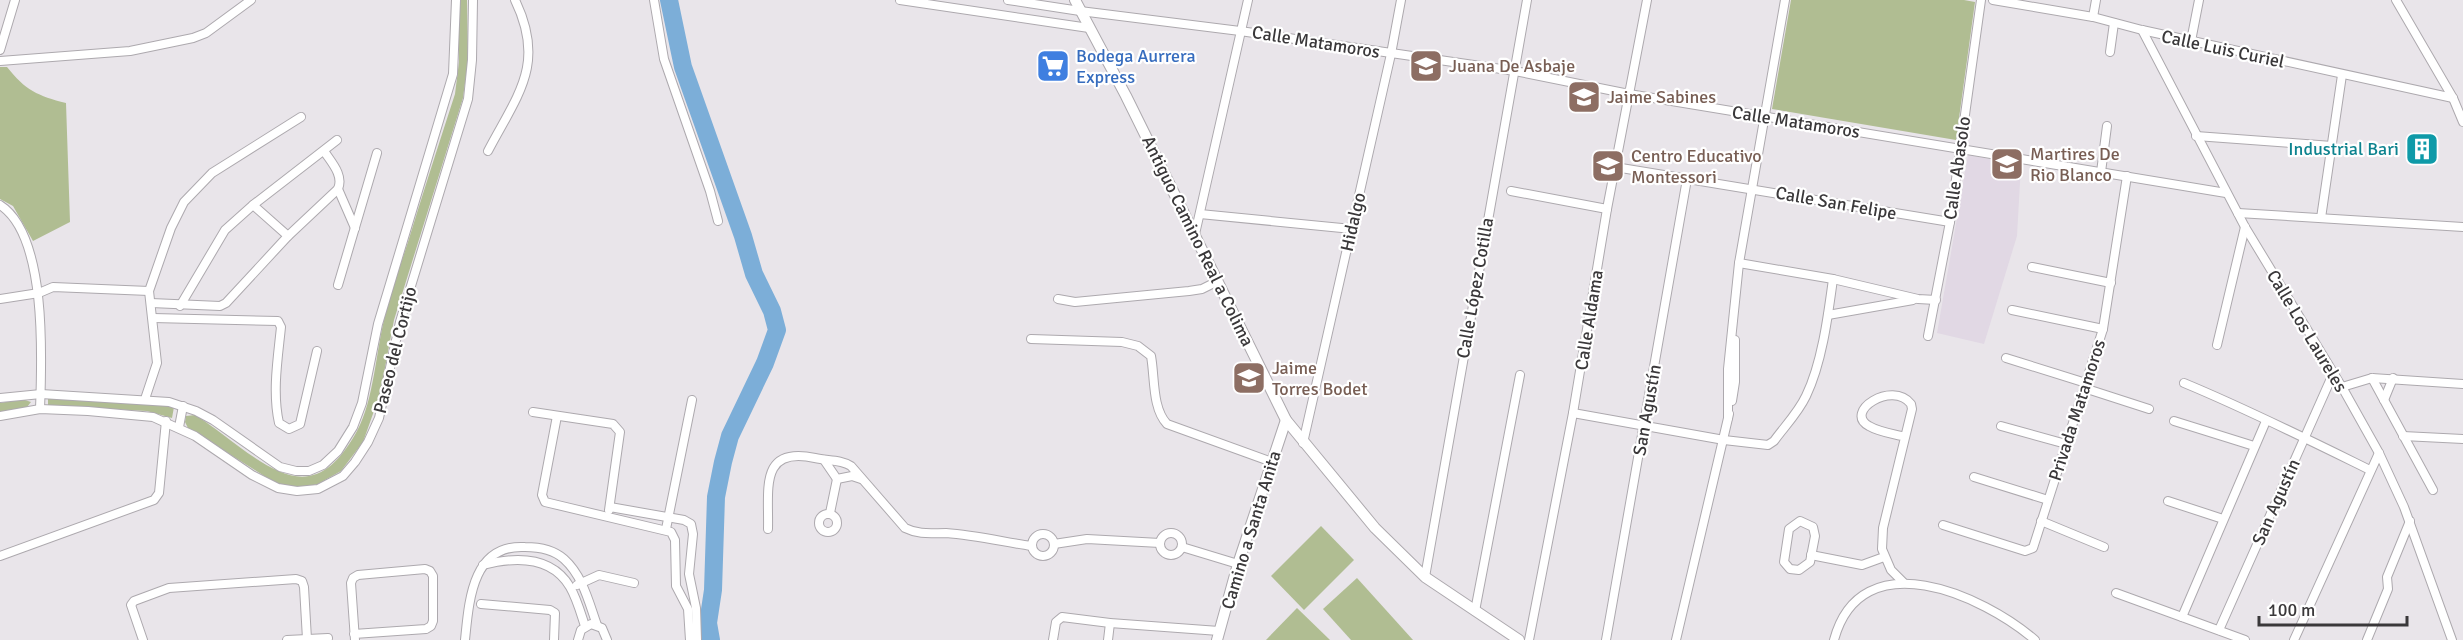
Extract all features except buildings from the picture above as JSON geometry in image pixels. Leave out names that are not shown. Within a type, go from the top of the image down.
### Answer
[{"type":"main road","name":"Antiguo Camino Real a Colima","points":[[1075,0],[1126,96],[1286,420],[1375,528],[1425,577],[1515,639]]},
{"type":"main road","name":"Camino a Santa Anita","points":[[1218,636],[1238,564],[1286,420]]},
{"type":"street","points":[[0,50],[15,0]]},
{"type":"street","points":[[0,60],[130,51],[193,38],[206,33],[251,0]]},
{"type":"street","name":"Paseo del Cortijo","points":[[0,398],[41,394],[145,399],[183,406],[213,420],[280,467],[296,471],[309,471],[323,465],[338,452],[353,427],[362,403],[378,324],[449,88],[454,61],[456,0]]},
{"type":"street","name":"Paseo del Cortijo","points":[[0,416],[40,409],[138,415],[166,421],[178,427],[261,480],[278,488],[307,491],[318,489],[342,476],[355,462],[379,418],[400,322],[468,99],[472,60],[473,0]]},
{"type":"street","points":[[488,151],[515,101],[530,60],[530,45],[525,21],[515,0]]},
{"type":"street","points":[[654,0],[663,59],[710,190],[718,221]]},
{"type":"street","points":[[900,0],[1089,28]]},
{"type":"street","name":"Calle Matamoros","points":[[1008,0],[1080,12],[1240,31],[1515,71],[1629,94],[2226,193]]},
{"type":"street","points":[[1195,234],[1248,0]]},
{"type":"street","name":"Hidalgo","points":[[1303,443],[1391,54],[1401,0]]},
{"type":"street","name":"Calle López Cotilla","points":[[1425,577],[1527,0]]},
{"type":"street","name":"Calle Aldama","points":[[1529,640],[1574,413],[1608,209],[1647,0]]},
{"type":"street","points":[[1676,640],[1724,440],[1735,382],[1734,321],[1739,263],[1785,0]]},
{"type":"street","name":"Calle Abasolo","points":[[1928,336],[1950,222],[1981,0]]},
{"type":"street","name":"Calle Luis Curiel","points":[[1993,0],[2093,17],[2142,30],[2453,98]]},
{"type":"street","points":[[2093,17],[2096,0]]},
{"type":"street","points":[[2191,41],[2199,0]]},
{"type":"street","points":[[2396,0],[2453,98],[2463,122]]},
{"type":"street","points":[[2110,52],[2114,23]]},
{"type":"street","name":"Calle Los Laureles","points":[[2142,30],[2245,227],[2342,387],[2379,453],[2410,521],[2452,640]]},
{"type":"street","points":[[2321,218],[2342,75]]},
{"type":"street","points":[[145,399],[157,363],[149,291],[171,228],[184,202],[197,186],[213,173],[301,117]]},
{"type":"street","points":[[2101,172],[2107,126]]},
{"type":"street","points":[[2196,136],[2332,146]]},
{"type":"street","points":[[180,306],[225,230],[253,205],[337,140]]},
{"type":"street","points":[[151,303],[180,306],[220,306],[226,303],[288,236],[338,189],[341,183],[340,176],[324,151]]},
{"type":"street","points":[[338,285],[377,153]]},
{"type":"street","name":"Calle San Felipe","points":[[1616,166],[1950,222]]},
{"type":"street","name":"Privada Matamoros","points":[[1943,525],[2028,552],[2033,548],[2103,328],[2127,176]]},
{"type":"street","name":"San Agustín","points":[[1606,640],[1687,179]]},
{"type":"street","points":[[338,189],[355,228]]},
{"type":"street","points":[[1511,191],[1608,209]]},
{"type":"street","points":[[0,205],[8,210],[24,231],[39,293],[40,409]]},
{"type":"street","points":[[253,205],[288,236]]},
{"type":"street","points":[[2238,213],[2463,227]]},
{"type":"street","points":[[1200,214],[1352,229]]},
{"type":"street","points":[[2217,345],[2245,227]]},
{"type":"street","points":[[1739,263],[1833,279],[1918,299],[1936,300]]},
{"type":"street","points":[[2032,267],[2111,283]]},
{"type":"street","points":[[1574,413],[1644,427],[1768,445],[1774,441],[1807,395],[1828,315],[1833,279]]},
{"type":"street","points":[[1058,299],[1075,302],[1189,291],[1202,289],[1218,282]]},
{"type":"street","points":[[0,299],[39,293],[53,287],[149,291]]},
{"type":"street","points":[[1828,315],[1918,299]]},
{"type":"street","points":[[2012,310],[2103,328]]},
{"type":"street","points":[[153,318],[278,321],[281,327],[277,365],[277,414],[279,423],[290,429],[300,424],[317,351]]},
{"type":"street","points":[[1031,339],[1122,342],[1138,346],[1151,356],[1157,406],[1160,417],[1167,424],[1272,462]]},
{"type":"street","points":[[2006,358],[2149,409]]},
{"type":"street","name":"San Agustín","points":[[2219,630],[2333,374]]},
{"type":"street","points":[[1475,611],[1520,375]]},
{"type":"street","points":[[2372,378],[2433,490]]},
{"type":"street","points":[[2342,387],[2372,378],[2463,384]]},
{"type":"street","points":[[2384,400],[2392,378]]},
{"type":"street","points":[[2184,383],[2231,402],[2370,470]]},
{"type":"street","points":[[1904,583],[1891,570],[1882,549],[1883,528],[1912,409],[1907,399],[1894,395],[1866,404],[1862,415],[1863,421],[1868,426],[1905,437]]},
{"type":"street","points":[[666,529],[692,400]]},
{"type":"street","points":[[178,427],[183,406]]},
{"type":"street","points":[[533,412],[613,424],[621,432],[607,517]]},
{"type":"street","points":[[557,416],[542,495],[545,502],[671,532],[675,540],[676,586],[688,609],[690,640]]},
{"type":"street","points":[[0,556],[154,500],[159,493],[166,421]]},
{"type":"street","points":[[2174,421],[2254,447]]},
{"type":"street","points":[[2182,617],[2266,421]]},
{"type":"street","points":[[2001,426],[2066,444]]},
{"type":"street","points":[[2403,436],[2463,439]]},
{"type":"street","points":[[2294,640],[2379,453]]},
{"type":"street","points":[[768,529],[769,481],[778,460],[787,456],[802,456],[843,461],[851,466],[904,528],[913,532],[946,533],[1032,546]]},
{"type":"street","points":[[824,460],[837,479],[830,513]]},
{"type":"street","points":[[837,479],[852,476],[862,479]]},
{"type":"street","points":[[1974,477],[2048,500]]},
{"type":"street","points":[[2168,501],[2223,519]]},
{"type":"street","points":[[609,507],[684,520],[691,524],[693,534],[689,574],[696,608],[697,640]]},
{"type":"street","points":[[2041,521],[2104,547]]},
{"type":"street","points":[[2367,640],[2388,589],[2387,577],[2410,521]]},
{"type":"street","points":[[1796,523],[1809,524],[1815,531],[1811,555],[1807,566],[1799,570],[1790,569],[1784,562],[1789,529],[1796,523]]},
{"type":"street","points":[[1042,534],[1050,537],[1054,544],[1051,552],[1044,556],[1036,554],[1032,546],[1034,538],[1042,534]]},
{"type":"street","points":[[1167,534],[1175,534],[1181,539],[1182,547],[1176,554],[1168,555],[1161,549],[1160,543],[1167,534]]},
{"type":"street","points":[[1054,544],[1087,539],[1160,543]]},
{"type":"street","points":[[465,640],[474,585],[482,565],[489,557],[518,546],[545,549],[563,558],[581,583],[597,625],[606,633],[608,640]]},
{"type":"street","points":[[1182,547],[1238,564]]},
{"type":"street","points":[[1811,555],[1862,565],[1884,557]]},
{"type":"street","points":[[482,565],[514,559],[532,560],[555,570],[571,589],[585,626]]},
{"type":"street","points":[[425,569],[430,571],[433,576],[431,626],[426,629],[355,637],[351,583],[353,578],[358,575],[425,569]]},
{"type":"street","points":[[571,589],[599,575],[634,583]]},
{"type":"street","points":[[143,640],[131,605],[169,588],[296,579],[302,581],[304,586],[307,639]]},
{"type":"street","points":[[1834,640],[1841,620],[1852,605],[1881,587],[1895,583],[1954,593],[1976,601],[2015,623],[2035,640]]},
{"type":"street","points":[[2116,592],[2245,640]]},
{"type":"street","points":[[481,604],[550,610],[555,613],[554,640]]},
{"type":"street","points":[[1053,640],[1056,622],[1062,617],[1218,636]]},
{"type":"street","points":[[1108,640],[1110,623]]},
{"type":"street","points":[[578,640],[585,626],[597,625]]},
{"type":"street","points":[[287,640],[328,638]]},
{"type":"shaded area","points":[[1968,155],[2021,165],[2017,236],[1984,344],[1937,333]]},
{"type":"green space","points":[[459,0],[467,0],[468,61],[463,98],[394,320],[380,394],[363,442],[341,471],[318,484],[299,488],[277,484],[188,428],[185,422],[186,416],[195,415],[266,465],[295,476],[309,476],[325,470],[349,445],[363,419],[390,297],[455,94],[459,62]]},
{"type":"green space","points":[[1791,0],[1964,0],[1975,2],[1956,140],[1772,109]]},
{"type":"green space","points":[[0,67],[7,67],[26,87],[33,91],[66,103],[70,222],[33,241],[13,206],[0,199]]},
{"type":"green space","points":[[48,398],[174,407],[172,418],[147,411],[48,406]]},
{"type":"green space","points":[[22,399],[31,402],[27,407],[0,413],[0,403]]},
{"type":"green space","points":[[1321,526],[1354,560],[1304,610],[1271,576]]},
{"type":"green space","points":[[1357,578],[1413,640],[1351,640],[1323,609]]},
{"type":"green space","points":[[1297,608],[1330,640],[1266,640]]},
{"type":"waterway","points":[[669,0],[683,67],[743,236],[754,274],[772,311],[777,330],[765,363],[730,436],[723,462],[716,497],[713,590],[708,623],[711,640]]},
{"type":"place","name":"Bodega Aurrera Express","points":[[1053,66]]},
{"type":"place","name":"Juana De Asbaje","points":[[1426,66]]},
{"type":"place","name":"Jaime Sabines","points":[[1584,97]]},
{"type":"place","name":"Industrial Bari","points":[[2422,149]]},
{"type":"place","name":"Martires De Rio Blanco","points":[[2007,164]]},
{"type":"place","name":"Centro Educativo Montessori","points":[[1608,166]]},
{"type":"place","name":"Jaime Torres Bodet","points":[[1249,378]]}]
